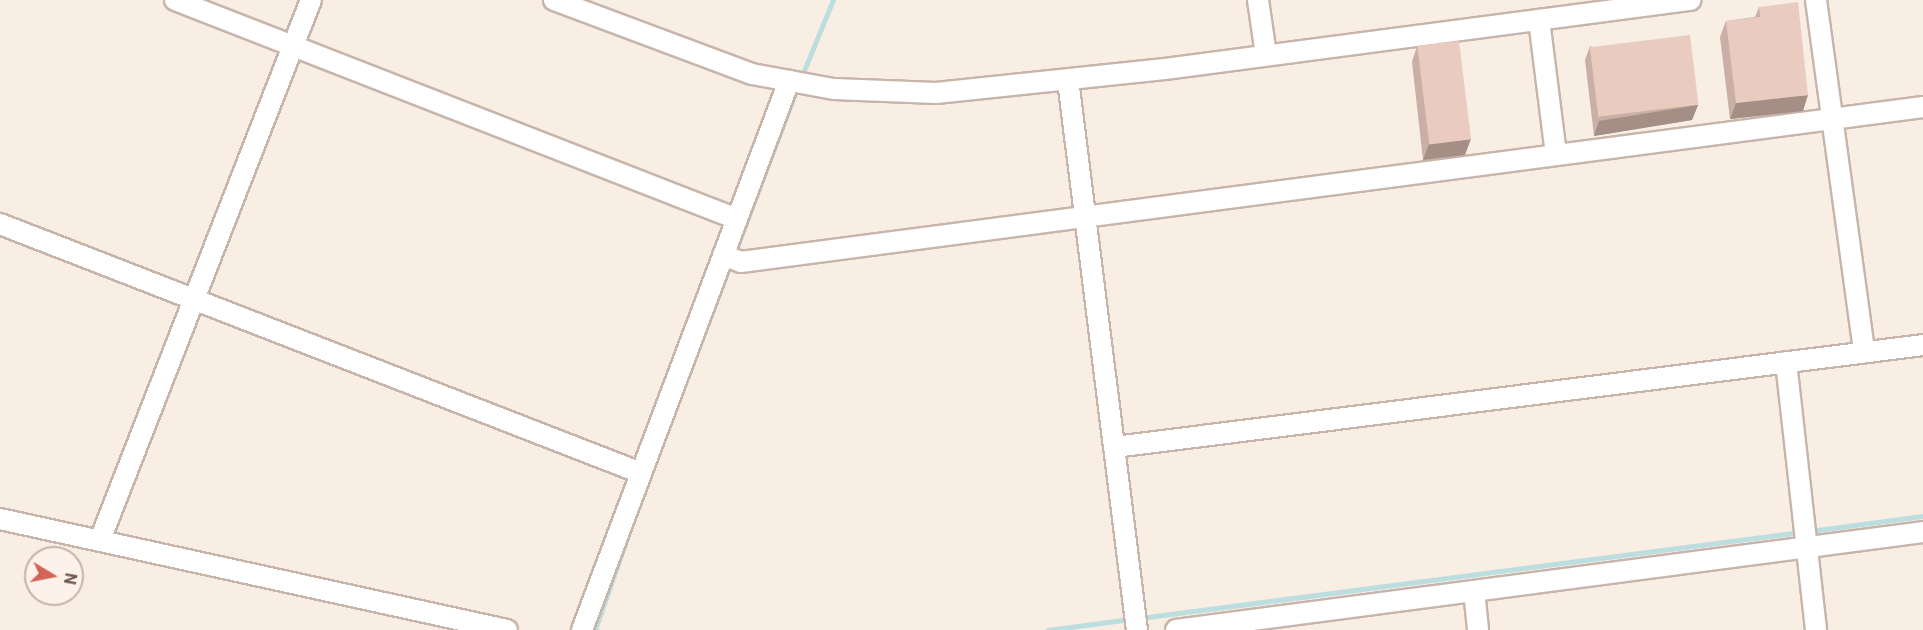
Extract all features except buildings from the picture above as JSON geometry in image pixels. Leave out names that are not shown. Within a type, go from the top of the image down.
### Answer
[{"type":"street","points":[[175,0],[737,219]]},
{"type":"street","points":[[100,540],[311,0]]},
{"type":"street","points":[[554,0],[709,60],[789,81],[879,93],[936,93],[1068,80],[1690,0]]},
{"type":"street","points":[[1258,0],[1266,55]]},
{"type":"street","points":[[1816,0],[1864,352]]},
{"type":"street","points":[[1539,20],[1556,154]]},
{"type":"street","points":[[1068,80],[1137,630]]},
{"type":"street","points":[[582,630],[789,81]]},
{"type":"street","points":[[723,255],[741,262],[1923,107]]},
{"type":"street","points":[[0,224],[642,472]]},
{"type":"street","points":[[1115,447],[1923,345]]},
{"type":"street","points":[[1786,362],[1816,630]]},
{"type":"street","points":[[0,519],[507,630]]},
{"type":"street","points":[[1176,630],[1923,532]]},
{"type":"street","points":[[1474,591],[1478,630]]},
{"type":"waterway","points":[[801,78],[833,0]]},
{"type":"waterway","points":[[734,255],[798,86]]},
{"type":"waterway","points":[[687,378],[731,263]]},
{"type":"waterway","points":[[1810,531],[1923,516]]},
{"type":"waterway","points":[[1140,618],[1801,532]]},
{"type":"waterway","points":[[595,630],[628,535]]},
{"type":"waterway","points":[[1048,630],[1132,619]]}]
